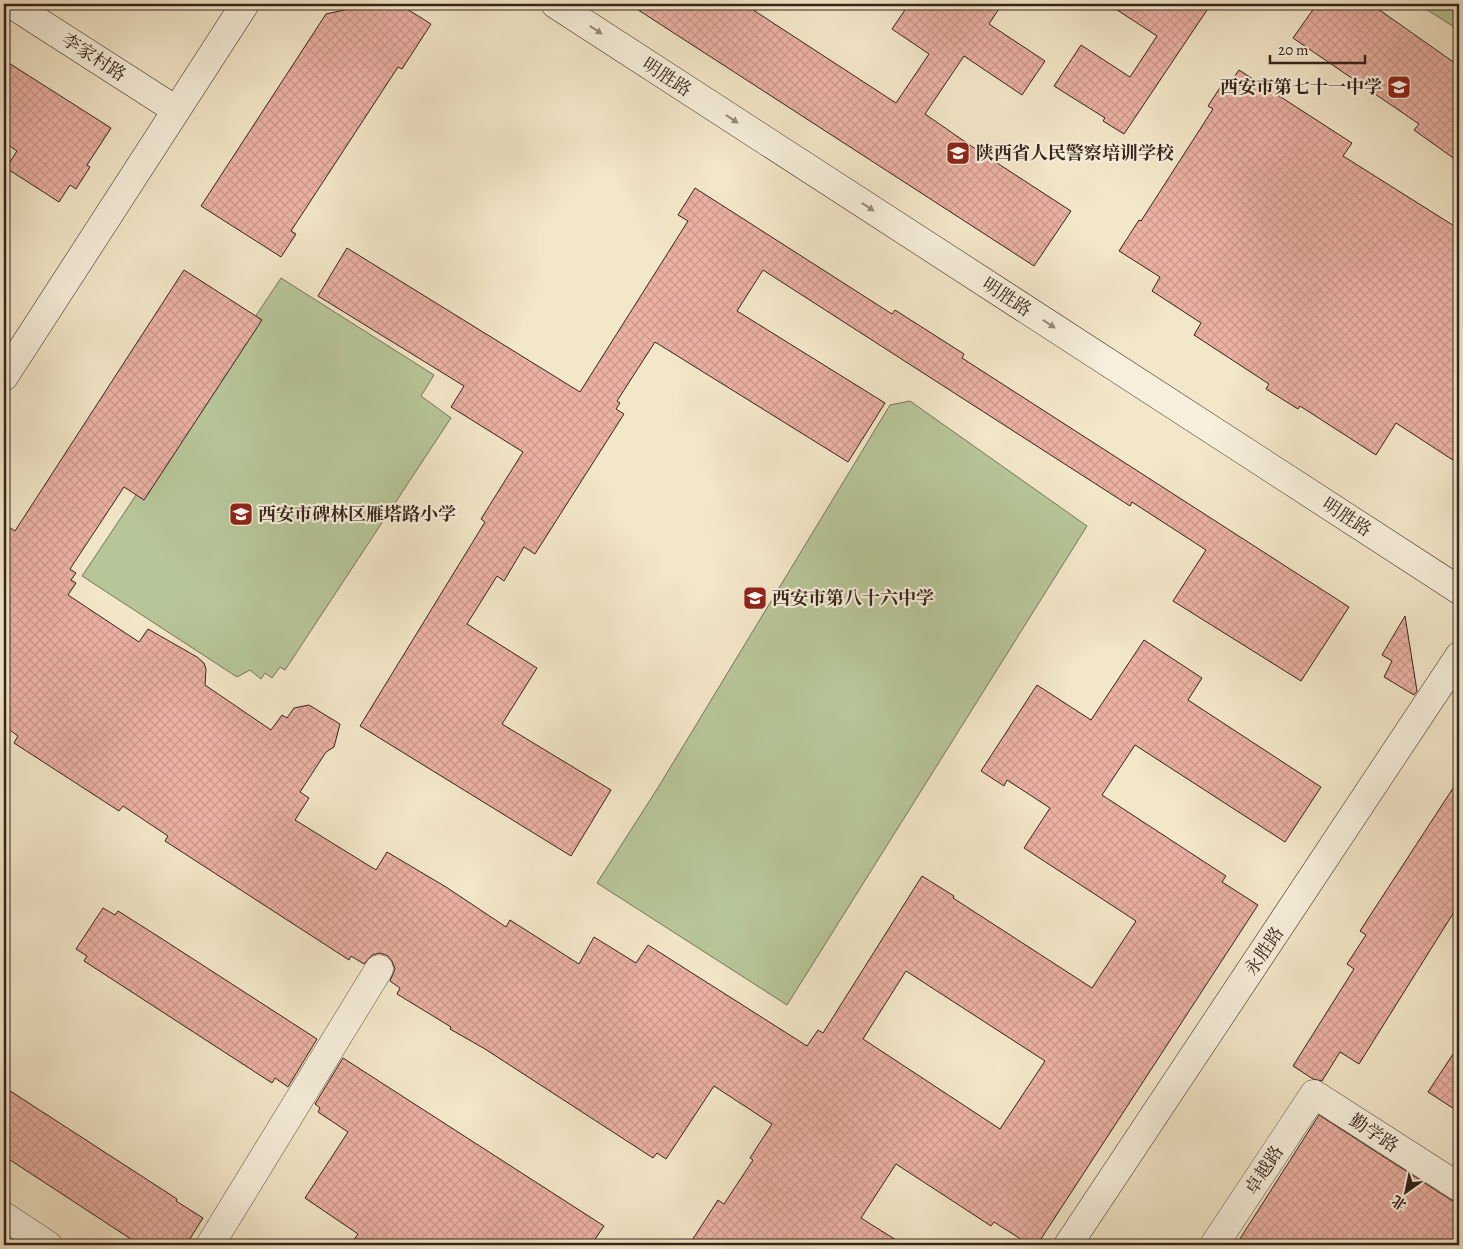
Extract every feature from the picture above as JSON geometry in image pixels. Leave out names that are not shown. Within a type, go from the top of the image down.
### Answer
[{"type":"street","name":"李家村路","points":[[11,4],[176,110]]},
{"type":"street","points":[[4,377],[244,4]]},
{"type":"street","name":"明胜路","points":[[555,4],[1459,590]]},
{"type":"street","name":"永胜路","points":[[1068,1245],[1459,656]]},
{"type":"street","points":[[210,1245],[379,969]]},
{"type":"street","name":"勤学路","points":[[1314,1094],[1459,1187]]},
{"type":"street","name":"卓越路","points":[[1214,1245],[1314,1094]]},
{"type":"street","points":[[4,1216],[48,1245]]},
{"type":"green space","points":[[1423,4],[1459,4],[1459,30],[1421,6]]},
{"type":"green space","points":[[281,278],[434,375],[421,396],[451,418],[285,670],[280,667],[272,678],[265,673],[261,679],[250,670],[237,677],[82,576]]},
{"type":"green space","points":[[910,401],[1087,526],[787,1005],[597,883],[659,786],[890,405]]},
{"type":"building","points":[[372,4],[399,4],[431,24],[402,69],[398,67],[291,231],[296,234],[281,257],[201,206],[326,14]]},
{"type":"building","points":[[629,4],[744,4],[896,103],[929,54],[892,29],[909,4],[1002,4],[989,24],[1045,61],[1022,95],[964,56],[925,114],[1071,211],[1034,266]]},
{"type":"building","points":[[1108,4],[1211,4],[1124,134],[1103,121],[1105,118],[1054,86],[1081,45],[1130,77],[1157,36]]},
{"type":"building","name":"西安市第七十一中学","points":[[1317,4],[1371,4],[1459,66],[1459,162],[1414,130],[1419,124],[1293,38]]},
{"type":"building","points":[[4,60],[111,128],[87,165],[90,167],[76,189],[70,185],[59,202],[6,168],[17,151],[4,142]]},
{"type":"building","points":[[1239,70],[1352,143],[1343,156],[1459,229],[1459,464],[1396,423],[1376,455],[1300,406],[1298,409],[1266,389],[1269,384],[1194,335],[1201,323],[1152,291],[1160,277],[1119,251],[1139,220],[1141,221],[1213,109],[1208,106],[1225,80],[1230,83]]},
{"type":"building","points":[[695,188],[892,314],[895,310],[964,354],[962,358],[1349,607],[1301,681],[1173,601],[1206,550],[1132,502],[1130,506],[763,270],[737,311],[885,403],[848,462],[655,342],[617,401],[620,403],[616,409],[624,414],[535,554],[524,547],[504,581],[497,576],[467,624],[537,668],[502,724],[611,790],[571,856],[360,726],[485,522],[481,519],[523,452],[451,407],[464,386],[318,296],[347,248],[580,392],[688,221],[678,215]]},
{"type":"building","points":[[184,270],[262,320],[144,500],[124,487],[70,569],[76,573],[71,580],[76,583],[68,595],[139,642],[148,629],[197,657],[204,663],[206,669],[205,685],[271,730],[282,715],[287,718],[294,708],[309,705],[340,724],[334,747],[326,752],[300,792],[309,798],[295,820],[376,870],[387,852],[446,887],[506,927],[510,920],[579,964],[594,937],[636,963],[648,945],[807,1046],[818,1030],[823,1033],[922,876],[1092,988],[1136,921],[1024,848],[1050,808],[1007,780],[1004,786],[981,771],[1037,685],[1091,720],[1144,640],[1202,678],[1188,700],[1321,787],[1285,842],[1135,745],[1102,795],[1226,876],[1222,882],[1258,905],[1037,1245],[1030,1245],[994,1222],[991,1226],[896,1164],[861,1218],[904,1245],[689,1245],[718,1200],[724,1204],[753,1160],[750,1158],[772,1124],[714,1086],[666,1159],[657,1153],[653,1158],[397,994],[400,988],[390,981],[395,969],[388,956],[380,953],[372,955],[364,964],[351,956],[349,960],[165,841],[168,836],[123,806],[119,811],[14,743],[18,736],[4,726],[4,524],[15,531]],"holes":[[[906,971],[1045,1061],[1000,1129],[863,1039]]]},
{"type":"building","points":[[1405,616],[1417,691],[1414,695],[1384,677],[1392,661],[1382,655]]},
{"type":"building","points":[[1459,779],[1459,904],[1359,1064],[1340,1052],[1322,1081],[1313,1079],[1293,1066],[1354,969],[1347,964],[1366,935],[1360,931]]},
{"type":"building","points":[[103,908],[115,915],[118,911],[317,1039],[288,1087],[275,1078],[272,1083],[84,961],[87,956],[76,949]]},
{"type":"building","points":[[1459,1045],[1459,1112],[1428,1092]]},
{"type":"building","points":[[343,1058],[604,1226],[591,1245],[350,1245],[358,1234],[305,1198],[348,1132],[318,1112],[320,1108],[315,1104]]},
{"type":"building","points":[[4,1087],[177,1199],[176,1201],[203,1218],[186,1245],[140,1245],[4,1156]]},
{"type":"building","points":[[1319,1115],[1451,1200],[1459,1202],[1459,1245],[1236,1245]]},
{"type":"place","name":"西安市第七十一中学","points":[[1399,87]]},
{"type":"place","name":"陕西省人民警察培训学校","points":[[958,153]]},
{"type":"place","name":"西安市碑林区雁塔路小学","points":[[241,514]]},
{"type":"place","name":"西安市第八十六中学","points":[[755,598]]}]
